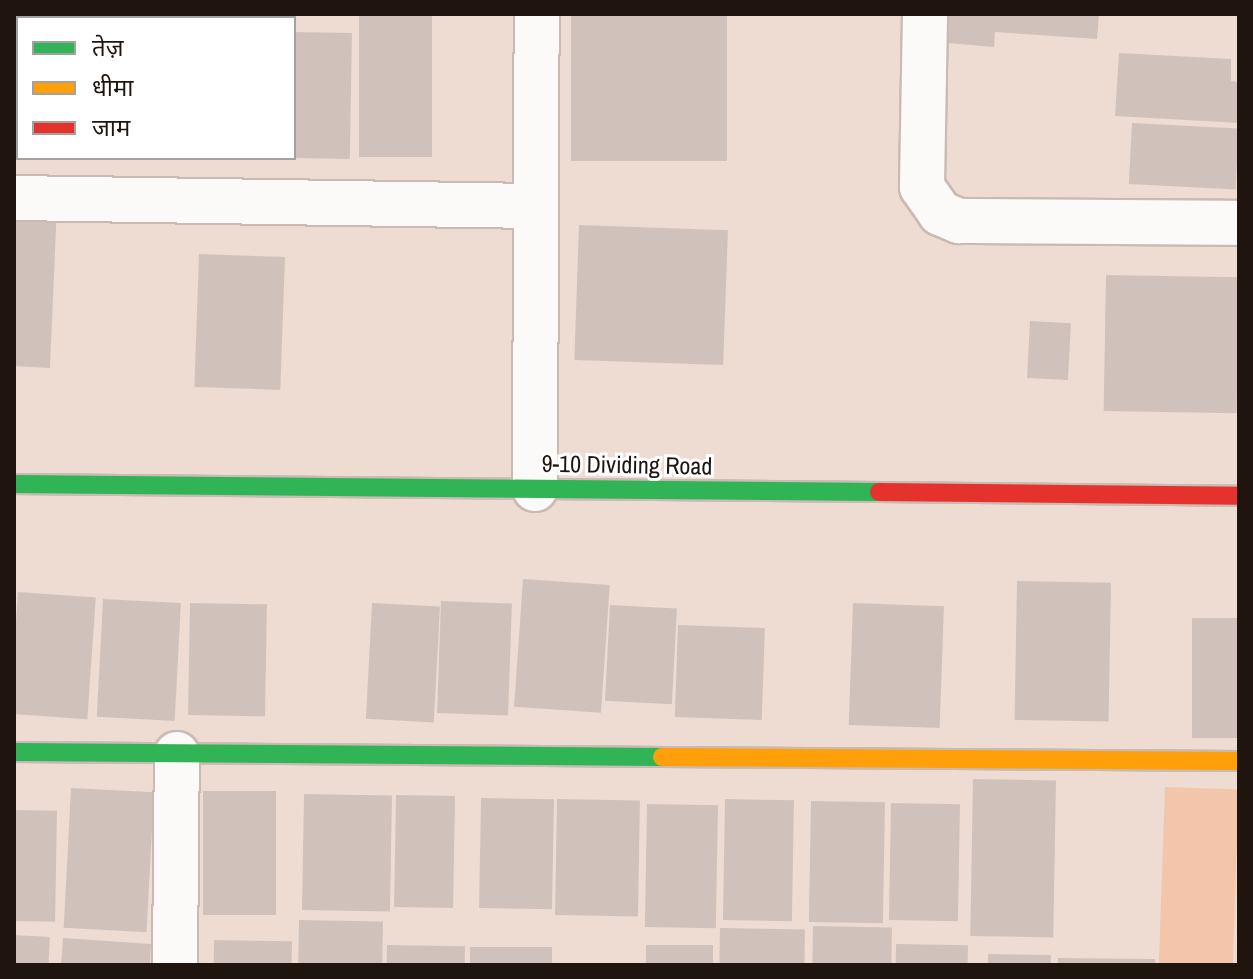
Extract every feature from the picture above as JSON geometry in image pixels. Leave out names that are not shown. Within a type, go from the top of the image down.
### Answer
[{"type":"street","points":[[535,489],[537,14]]},
{"type":"street","points":[[925,14],[922,187],[940,213],[959,221],[1239,223]]},
{"type":"street","points":[[14,198],[536,206]]},
{"type":"street","name":"9-10 Dividing Road","points":[[14,484],[1239,496]]},
{"type":"street","points":[[14,752],[1239,761]]},
{"type":"street","points":[[175,965],[177,754]]},
{"type":"shaded area","points":[[1165,787],[1239,790],[1233,965],[1159,965]]},
{"type":"building","points":[[359,14],[432,14],[432,157],[359,157]]},
{"type":"building","points":[[571,14],[727,14],[727,161],[571,161]]},
{"type":"building","points":[[939,14],[1099,14],[1097,39],[995,32],[994,47],[937,42]]},
{"type":"building","points":[[14,19],[16,19],[16,146]]},
{"type":"building","points":[[296,32],[352,33],[350,159],[296,158]]},
{"type":"building","points":[[1119,53],[1231,59],[1231,81],[1239,82],[1239,123],[1115,116]]},
{"type":"building","points":[[1132,123],[1239,129],[1236,190],[1129,184]]},
{"type":"building","points":[[14,203],[57,205],[50,368],[14,366]]},
{"type":"building","points":[[579,225],[728,230],[723,365],[574,360]]},
{"type":"building","points":[[199,254],[285,257],[280,390],[194,387]]},
{"type":"building","points":[[1106,275],[1239,277],[1237,413],[1104,411]]},
{"type":"building","points":[[1030,321],[1071,323],[1068,380],[1027,378]]},
{"type":"building","points":[[523,579],[610,585],[601,713],[514,707]]},
{"type":"building","points":[[1017,581],[1111,583],[1109,722],[1015,720]]},
{"type":"building","points":[[18,592],[96,597],[87,719],[14,714]]},
{"type":"building","points":[[103,599],[181,603],[175,721],[97,717]]},
{"type":"building","points":[[441,601],[512,603],[508,715],[437,713]]},
{"type":"building","points":[[190,603],[267,604],[265,716],[188,715]]},
{"type":"building","points":[[372,603],[440,607],[434,722],[366,719]]},
{"type":"building","points":[[853,603],[944,606],[940,728],[849,725]]},
{"type":"building","points":[[610,605],[677,609],[672,704],[605,701]]},
{"type":"building","points":[[1192,618],[1239,618],[1239,738],[1192,738]]},
{"type":"building","points":[[678,625],[765,628],[762,720],[675,717]]},
{"type":"building","points":[[973,779],[1056,780],[1053,937],[970,936]]},
{"type":"building","points":[[71,788],[154,792],[147,932],[64,928]]},
{"type":"building","points":[[203,791],[276,791],[276,915],[203,915]]},
{"type":"building","points":[[304,794],[392,796],[390,912],[302,910]]},
{"type":"building","points":[[396,795],[455,796],[453,908],[394,907]]},
{"type":"building","points":[[481,798],[554,799],[552,909],[479,908]]},
{"type":"building","points":[[557,799],[640,800],[638,916],[555,915]]},
{"type":"building","points":[[725,799],[794,800],[792,921],[723,920]]},
{"type":"building","points":[[811,801],[885,802],[883,923],[809,922]]},
{"type":"building","points":[[891,803],[960,804],[958,921],[889,920]]},
{"type":"building","points":[[647,804],[718,805],[716,928],[645,927]]},
{"type":"building","points":[[14,810],[57,811],[55,922],[14,921]]},
{"type":"building","points":[[299,920],[383,921],[382,965],[298,965]]},
{"type":"building","points":[[813,926],[892,927],[891,965],[812,965]]},
{"type":"building","points":[[720,928],[805,929],[804,965],[719,965]]},
{"type":"building","points":[[14,935],[50,937],[48,965],[14,965]]},
{"type":"building","points":[[63,938],[151,944],[150,965],[61,965]]},
{"type":"building","points":[[214,940],[292,941],[292,965],[214,965]]},
{"type":"building","points":[[896,944],[968,945],[968,965],[896,965]]},
{"type":"building","points":[[387,945],[465,946],[465,965],[387,965]]},
{"type":"building","points":[[646,945],[713,945],[713,965],[646,965]]},
{"type":"building","points":[[470,947],[552,947],[552,965],[470,965]]},
{"type":"building","points":[[988,954],[1051,955],[1051,965],[988,965]]},
{"type":"building","points":[[1058,958],[1155,959],[1155,965],[1058,965]]},
{"type":"traffic: fast","points":[[14,484],[879,492]]},
{"type":"traffic: fast","points":[[14,752],[662,757]]},
{"type":"traffic: slow","points":[[662,757],[1239,761]]},
{"type":"traffic: jam","points":[[879,492],[1239,496]]}]
